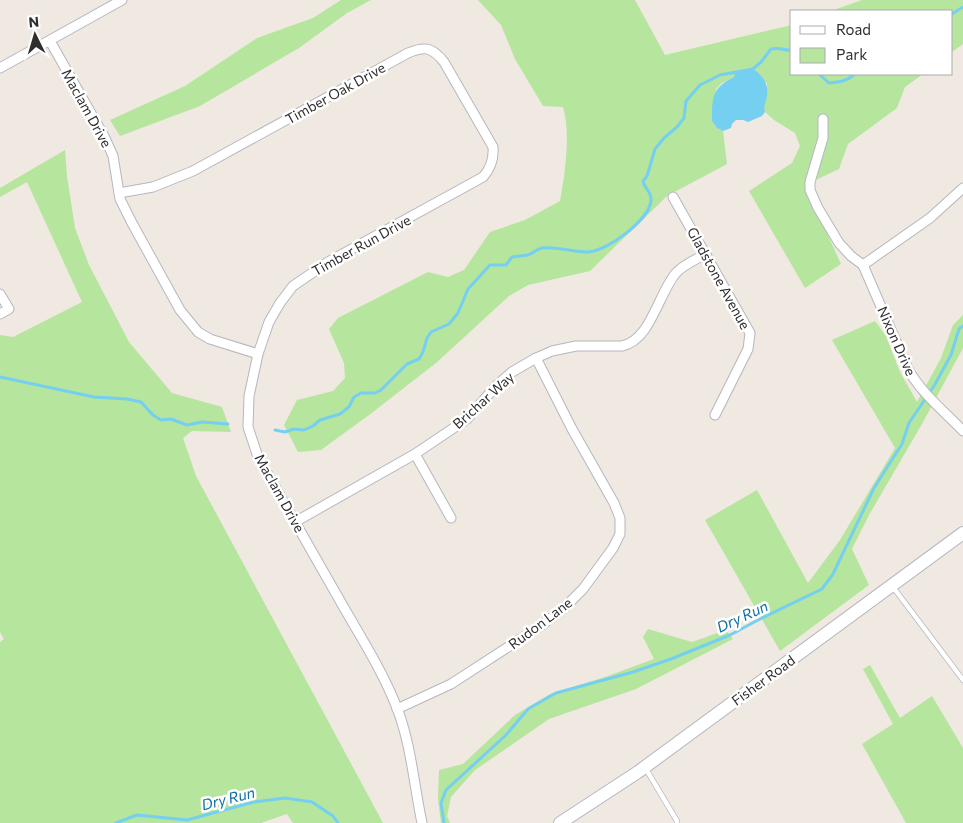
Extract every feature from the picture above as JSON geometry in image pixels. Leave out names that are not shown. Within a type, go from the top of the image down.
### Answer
[{"type":"main road","name":"Fisher Road","points":[[560,823],[645,767],[963,533]]},
{"type":"street","points":[[0,68],[122,0]]},
{"type":"street","name":"Maclam Drive","points":[[50,41],[105,138],[113,156],[119,193],[132,223],[180,310],[198,332],[210,339],[258,354],[249,396],[248,427],[258,457],[356,628],[389,690],[397,709],[410,759],[422,823]]},
{"type":"street","name":"Timber Oak Drive","points":[[119,193],[153,187],[193,171],[408,53],[422,48],[437,53],[444,62],[493,147],[491,163]]},
{"type":"street","points":[[823,119],[823,138],[810,182],[810,190],[818,208],[839,243],[851,256],[864,265],[930,218],[963,188]]},
{"type":"street","name":"Timber Run Drive","points":[[258,354],[269,322],[292,286],[328,262],[483,177],[489,170],[491,163]]},
{"type":"street","name":"Gladstone Avenue","points":[[673,197],[750,333],[748,349],[715,415]]},
{"type":"street","name":"Brichar Way","points":[[295,522],[415,454],[467,419],[496,386],[512,372],[536,358],[552,351],[576,346],[622,346],[630,344],[641,336],[669,282],[678,271],[706,254]]},
{"type":"street","name":"Nixon Drive","points":[[864,265],[908,369],[927,396],[963,431]]},
{"type":"street","points":[[0,294],[4,312]]},
{"type":"street","name":"Rudon Lane","points":[[397,709],[451,684],[542,625],[564,608],[583,588],[613,548],[620,534],[620,518],[614,503],[572,429],[536,358]]},
{"type":"street","points":[[415,454],[451,518]]},
{"type":"lane","points":[[892,586],[963,680]]},
{"type":"lane","points":[[645,767],[678,821],[677,823]]},
{"type":"green space","points":[[341,0],[371,0],[347,13],[299,48],[200,106],[120,136],[110,120],[185,86],[257,38],[313,18]]},
{"type":"green space","points":[[478,0],[635,0],[665,55],[790,25],[790,75],[922,75],[905,87],[897,108],[848,144],[839,169],[805,185],[841,264],[805,288],[749,191],[792,163],[800,146],[795,133],[765,112],[763,106],[767,95],[767,83],[734,77],[722,83],[716,89],[712,121],[717,128],[723,131],[727,164],[667,196],[590,271],[528,285],[509,296],[436,363],[369,415],[321,450],[298,452],[284,425],[297,400],[333,391],[345,378],[344,363],[329,329],[338,318],[428,272],[448,277],[464,270],[490,232],[525,220],[560,201],[567,141],[563,107],[543,106],[515,59],[501,25]]},
{"type":"green space","points":[[862,0],[963,0],[963,44],[953,51],[953,10],[834,10]]},
{"type":"green space","points":[[65,150],[75,228],[89,265],[129,342],[172,393],[222,407],[231,432],[192,431],[183,438],[196,476],[383,823],[293,823],[287,814],[261,823],[0,823],[0,642],[4,639],[0,632],[0,335],[13,337],[82,302],[27,182],[0,197],[0,188]]},
{"type":"green space","points":[[963,315],[963,348],[922,424],[869,515],[852,549],[869,585],[780,651],[705,520],[757,490],[808,583],[840,540],[895,448],[832,340],[875,321],[886,336],[900,372],[917,402],[941,358],[953,325]]},
{"type":"green space","points":[[648,629],[692,642],[726,630],[733,639],[636,689],[549,719],[475,770],[451,797],[447,816],[450,823],[441,823],[438,799],[439,770],[463,764],[515,715],[550,694],[654,659],[643,637]]},
{"type":"green space","points":[[870,665],[900,718],[932,696],[963,748],[963,823],[906,823],[862,744],[893,724],[863,669]]},
{"type":"water","points":[[753,69],[766,83],[765,112],[762,116],[748,122],[736,120],[731,128],[723,131],[717,128],[712,121],[712,113],[713,99],[717,89],[734,77],[736,71]]},
{"type":"waterway","points":[[953,13],[963,7]]},
{"type":"waterway","points":[[275,430],[285,432],[294,429],[304,430],[320,420],[340,414],[349,407],[354,397],[361,393],[375,393],[381,390],[407,364],[419,359],[431,332],[449,324],[458,313],[468,289],[490,265],[506,265],[512,257],[528,255],[542,248],[596,251],[626,234],[643,217],[651,201],[643,181],[647,176],[655,149],[684,118],[686,101],[700,85],[720,75],[753,69],[771,49],[790,50]]},
{"type":"waterway","points":[[820,75],[829,83],[843,81],[854,75]]},
{"type":"waterway","name":"Dry Run","points":[[444,823],[441,803],[446,790],[506,735],[528,709],[556,693],[633,672],[730,635],[822,589],[833,574],[874,488],[902,444],[909,423],[934,386],[951,355],[959,329],[963,326]]},
{"type":"waterway","points":[[0,377],[94,397],[127,399],[141,402],[153,415],[161,420],[171,419],[187,425],[202,422],[228,424]]},
{"type":"waterway","name":"Dry Run","points":[[116,823],[137,815],[187,820],[254,802],[285,798],[312,802],[333,816],[338,823]]}]
